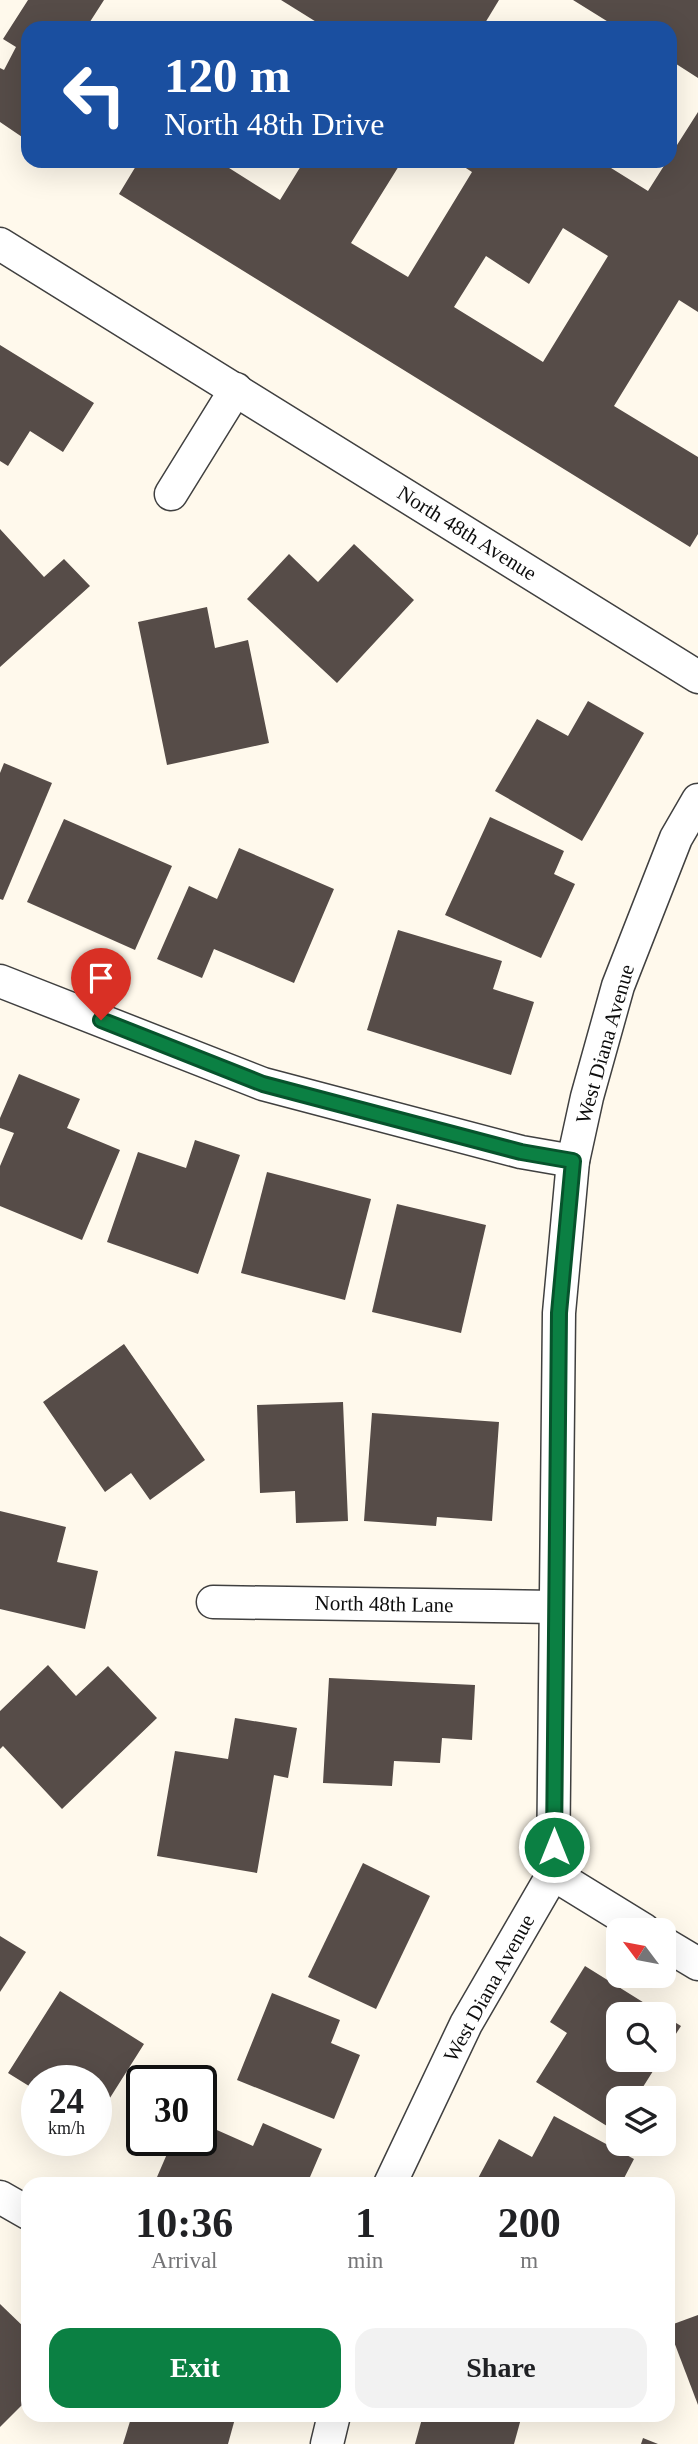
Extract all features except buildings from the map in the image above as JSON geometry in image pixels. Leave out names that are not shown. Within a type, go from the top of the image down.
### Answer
[{"type":"street","name":"North 48th Avenue","points":[[0,244],[698,677]]},
{"type":"street","points":[[171,494],[236,389]]},
{"type":"street","name":"West Diana Avenue","points":[[393,2177],[466,2024],[554,1874],[559,1313],[573,1161],[587,1097],[618,986],[676,838],[698,800]]},
{"type":"street","points":[[0,981],[263,1084],[521,1152],[573,1161]]},
{"type":"street","name":"North 48th Lane","points":[[213,1602],[555,1607]]},
{"type":"street","points":[[554,1874],[624,1918]]},
{"type":"street","points":[[676,1950],[698,1964]]},
{"type":"street","points":[[0,2197],[21,2209]]},
{"type":"street","points":[[327,2444],[332,2422]]},
{"type":"route","points":[[101,1020],[263,1084],[521,1152],[573,1161],[559,1313],[555,1464],[554,1847]]}]
